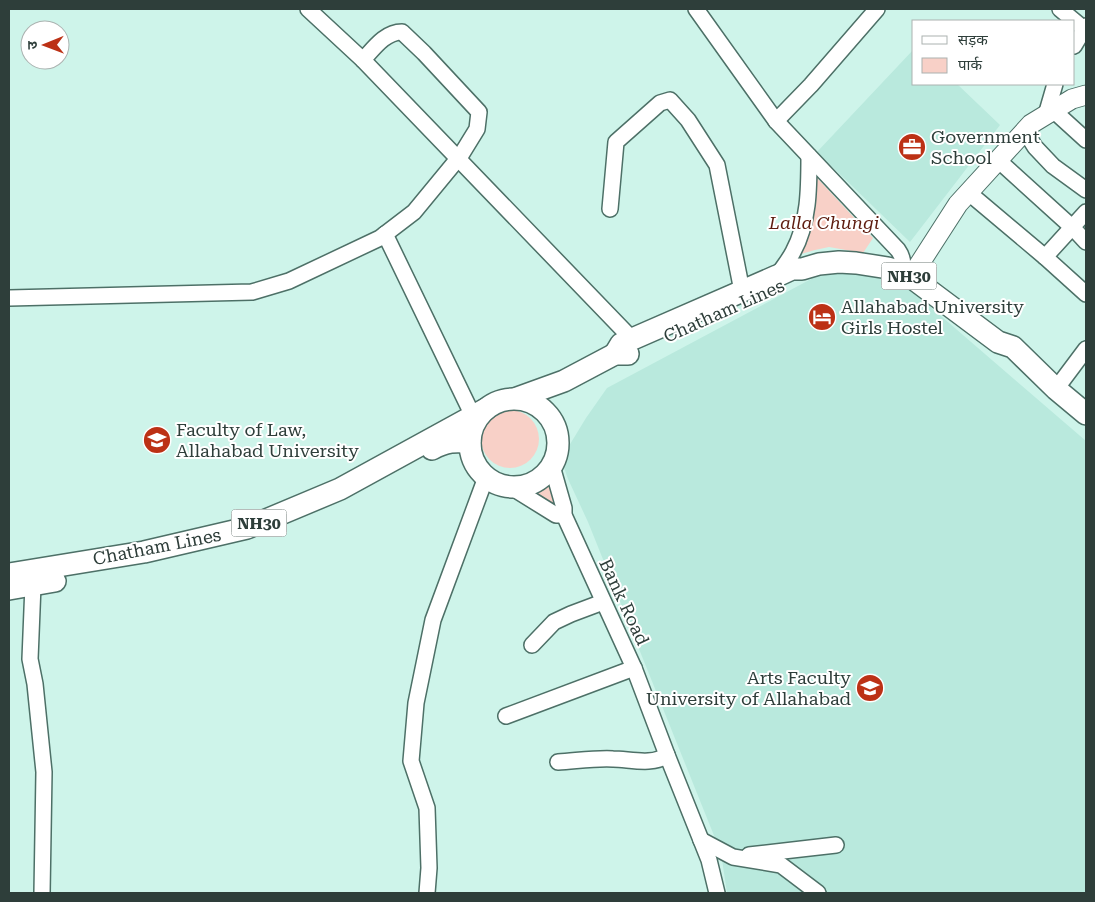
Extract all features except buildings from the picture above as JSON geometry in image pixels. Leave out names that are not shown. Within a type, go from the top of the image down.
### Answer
[{"type":"highway","name":"NH30","points":[[802,269],[819,264],[839,262],[856,263],[907,274],[998,342],[1012,347],[1086,414]]},
{"type":"highway","name":"Chatham Lines","points":[[9,574],[144,552],[247,528],[340,489],[495,403],[517,398],[564,381],[615,354],[621,344],[792,269],[802,269]]},
{"type":"highway","name":"Chatham Lines","points":[[615,354],[626,355],[795,281],[802,269]]},
{"type":"highway","points":[[998,342],[1004,357],[1086,429]]},
{"type":"highway","points":[[480,412],[480,416],[474,424],[470,443],[472,456],[478,467],[486,477],[498,484],[511,487],[523,486],[534,482],[552,466],[558,452],[558,436],[554,422],[544,410],[532,402],[517,398]]},
{"type":"highway","name":"Chatham Lines","points":[[9,589],[114,570],[241,540],[271,530],[336,502],[441,444],[460,441],[470,443]]},
{"type":"main road","points":[[907,274],[958,204],[1031,124],[1072,99],[1086,95]]},
{"type":"street","points":[[308,9],[363,60],[632,339]]},
{"type":"street","points":[[776,122],[877,9]]},
{"type":"street","points":[[1060,9],[1074,20]]},
{"type":"street","points":[[701,11],[776,122],[898,250],[902,256],[907,274]]},
{"type":"street","points":[[1075,42],[1080,25]]},
{"type":"street","points":[[9,298],[252,292],[289,281],[386,234],[414,212],[458,159],[478,129],[479,112],[402,32],[388,34],[363,60]]},
{"type":"street","points":[[1055,85],[1049,113],[1086,140]]},
{"type":"street","points":[[610,209],[616,142],[660,103],[670,100],[688,120],[717,165],[742,291]]},
{"type":"street","points":[[1025,131],[1035,147],[1053,166],[1086,190]]},
{"type":"street","points":[[777,276],[793,252],[801,234],[809,190],[809,156]]},
{"type":"street","points":[[998,160],[1086,242]]},
{"type":"street","points":[[969,193],[1086,294]]},
{"type":"street","points":[[1045,257],[1086,212]]},
{"type":"street","points":[[386,234],[480,412]]},
{"type":"street","points":[[1056,388],[1086,349]]},
{"type":"street","name":"Bank Road","points":[[552,466],[564,508],[564,515],[634,668],[709,860],[717,893]]},
{"type":"street","points":[[427,893],[429,868],[427,808],[411,761],[416,704],[433,620],[486,477]]},
{"type":"street","points":[[511,487],[556,515],[564,515]]},
{"type":"street","points":[[33,585],[30,659],[35,684],[44,772],[42,893]]},
{"type":"street","points":[[532,645],[554,622],[603,602]]},
{"type":"street","points":[[506,716],[634,668]]},
{"type":"street","points":[[558,762],[612,758],[655,760],[667,755]]},
{"type":"street","points":[[701,840],[733,856],[781,865],[818,893]]},
{"type":"street","points":[[733,856],[836,845]]},
{"type":"shaded area","points":[[912,51],[912,85],[958,85],[1000,125],[910,242],[817,152]]},
{"type":"shaded area","name":"Arts Faculty University of Allahabad","points":[[853,269],[912,291],[1086,441],[1086,893],[727,893],[721,853],[588,522],[568,479],[561,459],[607,388],[813,278]]},
{"type":"green space","name":"Lalla Chungi","points":[[806,166],[873,238],[863,253],[829,247],[787,258],[797,228]]},
{"type":"green space","points":[[504,410],[516,410],[531,418],[539,433],[539,445],[531,460],[516,468],[504,468],[489,460],[481,445],[481,433],[489,418]]},
{"type":"green space","points":[[543,477],[546,478],[561,507],[558,511],[524,489],[539,482]]},
{"type":"place","name":"Government School","points":[[912,147]]},
{"type":"place","name":"Allahabad University Girls Hostel","points":[[822,317]]},
{"type":"place","name":"Faculty of Law, Allahabad University","points":[[157,440]]},
{"type":"place","name":"Arts Faculty University of Allahabad","points":[[870,688]]}]
